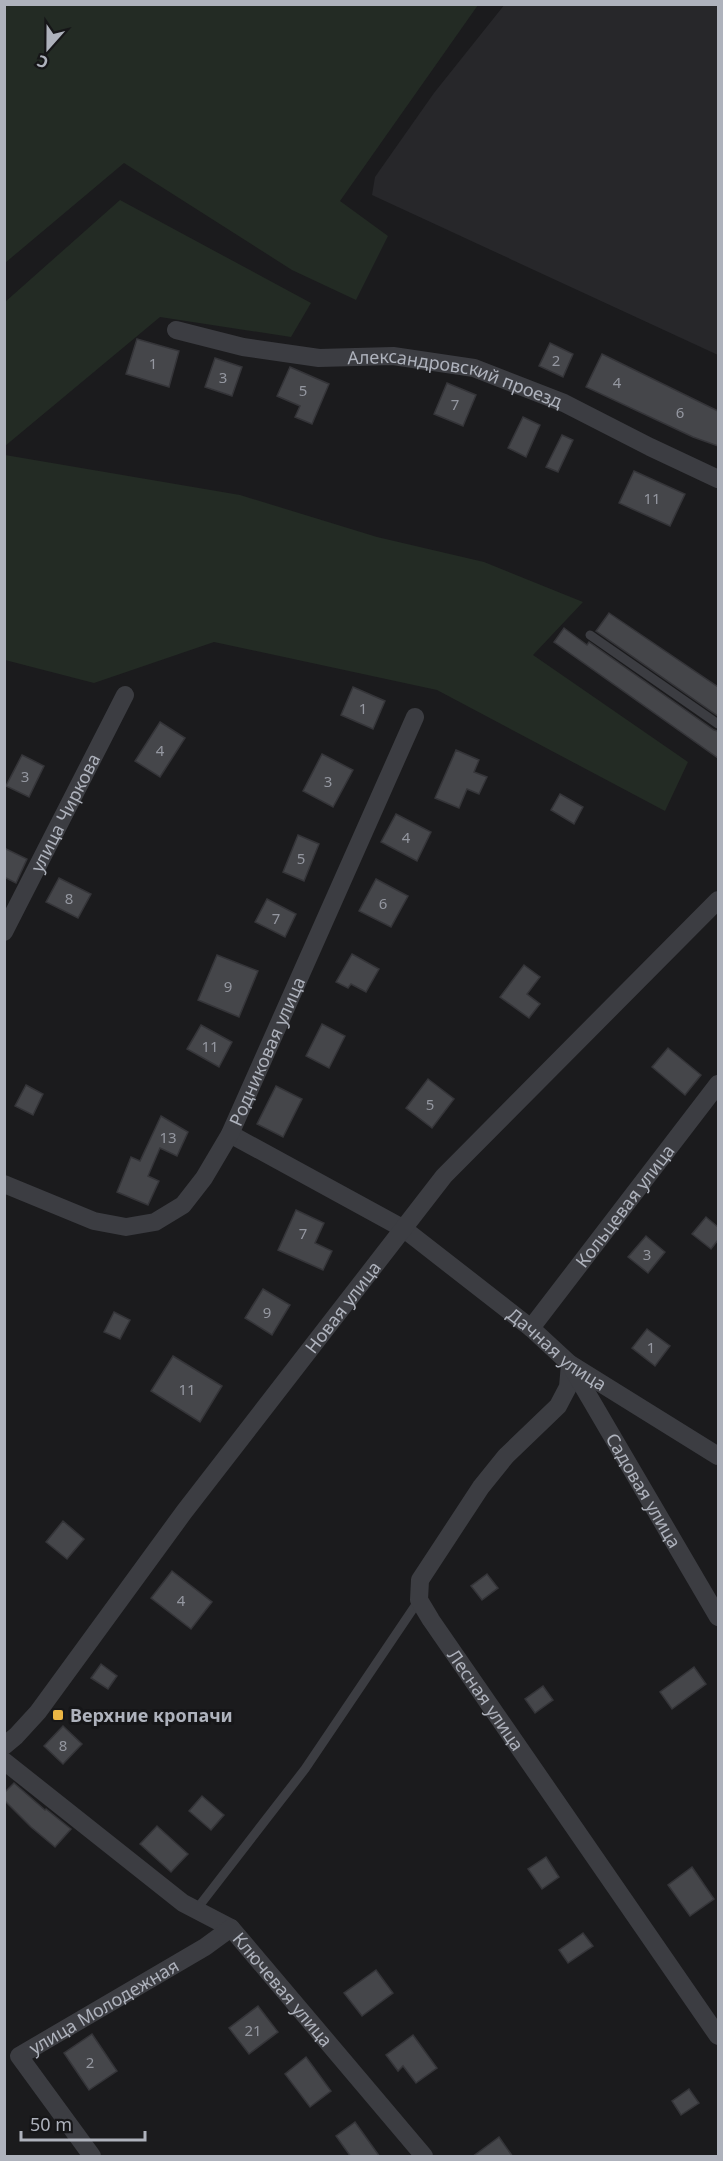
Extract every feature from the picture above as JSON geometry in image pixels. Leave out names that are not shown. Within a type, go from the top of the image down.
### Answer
[{"type":"street","name":"Александровский проезд","points":[[176,330],[243,347],[319,358],[393,356],[474,368],[564,404],[718,479]]},
{"type":"street","name":"улица Чиркова","points":[[4,932],[125,695]]},
{"type":"street","name":"Родниковая улица","points":[[4,1184],[94,1221],[126,1227],[156,1222],[183,1205],[204,1178],[230,1134],[415,717]]},
{"type":"street","name":"Новая улица","points":[[4,1746],[38,1712],[184,1512],[444,1176],[718,900]]},
{"type":"street","name":"Кольцевая улица","points":[[531,1328],[718,1084]]},
{"type":"street","name":"Дачная улица","points":[[230,1134],[404,1229],[531,1328],[570,1364],[718,1456]]},
{"type":"street","points":[[419,1600],[420,1580],[481,1487],[506,1456],[558,1406],[568,1387],[570,1364]]},
{"type":"street","name":"Садовая улица","points":[[570,1364],[718,1617]]},
{"type":"street","name":"Лесная улица","points":[[419,1600],[718,2036]]},
{"type":"street","name":"Ключевая улица","points":[[4,1761],[183,1903],[231,1928],[424,2157]]},
{"type":"street","name":"улица Молодежная","points":[[92,2157],[19,2056],[205,1947],[231,1928]]},
{"type":"lane","points":[[590,635],[718,724]]},
{"type":"lane","points":[[196,1910],[305,1770],[419,1600]]},
{"type":"shaded area","points":[[5,4],[478,5],[340,201],[388,236],[356,300],[292,270],[124,163],[5,263]]},
{"type":"shaded area","points":[[505,4],[718,5],[718,355],[372,195],[375,177],[434,93]]},
{"type":"shaded area","points":[[120,200],[311,303],[291,337],[160,317],[5,446],[5,302]]},
{"type":"shaded area","points":[[5,455],[240,495],[377,537],[484,562],[583,602],[533,655],[688,762],[665,811],[437,690],[214,642],[94,683],[5,660]]},
{"type":"building","points":[[137,339],[179,351],[169,387],[126,374]]},
{"type":"building","points":[[550,343],[573,354],[563,377],[539,366]]},
{"type":"building","points":[[602,354],[718,411],[718,446],[693,437],[586,387]]},
{"type":"building","points":[[215,358],[242,367],[232,396],[205,387]]},
{"type":"building","points":[[290,367],[329,384],[312,424],[295,417],[300,406],[277,396]]},
{"type":"building","points":[[447,383],[476,395],[463,426],[434,414]]},
{"type":"building","points":[[523,417],[540,425],[526,457],[508,448]]},
{"type":"building","points":[[562,435],[573,440],[558,472],[546,467]]},
{"type":"building","points":[[634,471],[685,494],[670,526],[619,503]]},
{"type":"building","points":[[609,613],[718,687],[718,716],[596,631]]},
{"type":"building","points":[[564,628],[587,645],[589,642],[718,731],[718,758],[554,642]]},
{"type":"building","points":[[353,687],[385,701],[373,729],[341,715]]},
{"type":"building","points":[[160,722],[185,738],[160,777],[135,761]]},
{"type":"building","points":[[456,750],[479,760],[474,772],[487,777],[479,794],[467,789],[459,808],[435,798]]},
{"type":"building","points":[[322,754],[353,770],[333,807],[303,791]]},
{"type":"building","points":[[22,755],[44,766],[29,797],[6,786]]},
{"type":"building","points":[[560,794],[583,807],[574,824],[551,810]]},
{"type":"building","points":[[396,814],[431,832],[417,861],[381,842]]},
{"type":"building","points":[[298,835],[319,844],[304,881],[283,872]]},
{"type":"building","points":[[4,848],[27,859],[16,883],[4,877]]},
{"type":"building","points":[[59,878],[91,894],[78,918],[46,902]]},
{"type":"building","points":[[376,879],[408,896],[391,927],[359,911]]},
{"type":"building","points":[[267,899],[296,914],[285,937],[255,922]]},
{"type":"building","points":[[352,954],[379,969],[366,992],[351,984],[348,988],[336,982]]},
{"type":"building","points":[[217,955],[258,971],[239,1017],[198,1000]]},
{"type":"building","points":[[524,965],[540,977],[527,994],[540,1004],[529,1018],[500,997]]},
{"type":"building","points":[[322,1024],[345,1036],[329,1068],[306,1056]]},
{"type":"building","points":[[201,1025],[232,1042],[219,1067],[187,1049]]},
{"type":"building","points":[[668,1048],[701,1075],[685,1095],[652,1067]]},
{"type":"building","points":[[428,1079],[454,1099],[432,1128],[406,1108]]},
{"type":"building","points":[[26,1085],[43,1094],[33,1115],[15,1106]]},
{"type":"building","points":[[276,1086],[302,1099],[283,1137],[257,1124]]},
{"type":"building","points":[[161,1116],[188,1132],[177,1156],[160,1148],[148,1176],[159,1181],[148,1205],[117,1192],[131,1157],[140,1161]]},
{"type":"building","points":[[296,1210],[324,1223],[315,1243],[332,1251],[323,1270],[278,1250]]},
{"type":"building","points":[[706,1217],[718,1227],[718,1240],[711,1249],[692,1234]]},
{"type":"building","points":[[646,1236],[665,1252],[648,1273],[628,1257]]},
{"type":"building","points":[[263,1289],[290,1305],[272,1335],[245,1318]]},
{"type":"building","points":[[114,1312],[130,1320],[120,1339],[104,1332]]},
{"type":"building","points":[[647,1329],[670,1346],[655,1366],[632,1348]]},
{"type":"building","points":[[173,1356],[222,1386],[200,1422],[151,1391]]},
{"type":"building","points":[[63,1521],[84,1539],[67,1559],[46,1542]]},
{"type":"building","points":[[172,1571],[212,1602],[191,1629],[151,1598]]},
{"type":"building","points":[[487,1574],[498,1588],[482,1600],[471,1586]]},
{"type":"building","points":[[101,1664],[117,1676],[108,1689],[91,1678]]},
{"type":"building","points":[[694,1667],[706,1684],[672,1709],[660,1692]]},
{"type":"building","points":[[543,1686],[553,1700],[535,1713],[525,1699]]},
{"type":"building","points":[[63,1726],[82,1744],[63,1764],[44,1746]]},
{"type":"building","points":[[14,1783],[71,1829],[55,1847],[4,1800],[4,1793]]},
{"type":"building","points":[[202,1796],[224,1815],[211,1830],[189,1811]]},
{"type":"building","points":[[157,1826],[188,1854],[171,1872],[140,1844]]},
{"type":"building","points":[[546,1857],[559,1877],[542,1889],[528,1869]]},
{"type":"building","points":[[692,1867],[714,1899],[690,1916],[668,1885]]},
{"type":"building","points":[[583,1933],[593,1946],[568,1963],[559,1950]]},
{"type":"building","points":[[376,1970],[393,1993],[362,2016],[344,1993]]},
{"type":"building","points":[[258,2006],[278,2032],[249,2054],[229,2028]]},
{"type":"building","points":[[92,2034],[117,2071],[89,2090],[64,2053]]},
{"type":"building","points":[[413,2035],[437,2068],[416,2083],[403,2066],[398,2071],[386,2055]]},
{"type":"building","points":[[306,2057],[331,2091],[310,2107],[285,2074]]},
{"type":"building","points":[[689,2089],[699,2103],[681,2115],[672,2101]]},
{"type":"building","points":[[355,2122],[380,2157],[351,2157],[336,2136]]},
{"type":"building","points":[[499,2137],[513,2157],[472,2157]]},
{"type":"place","name":"Верхние кропачи","points":[[58,1715]]}]
